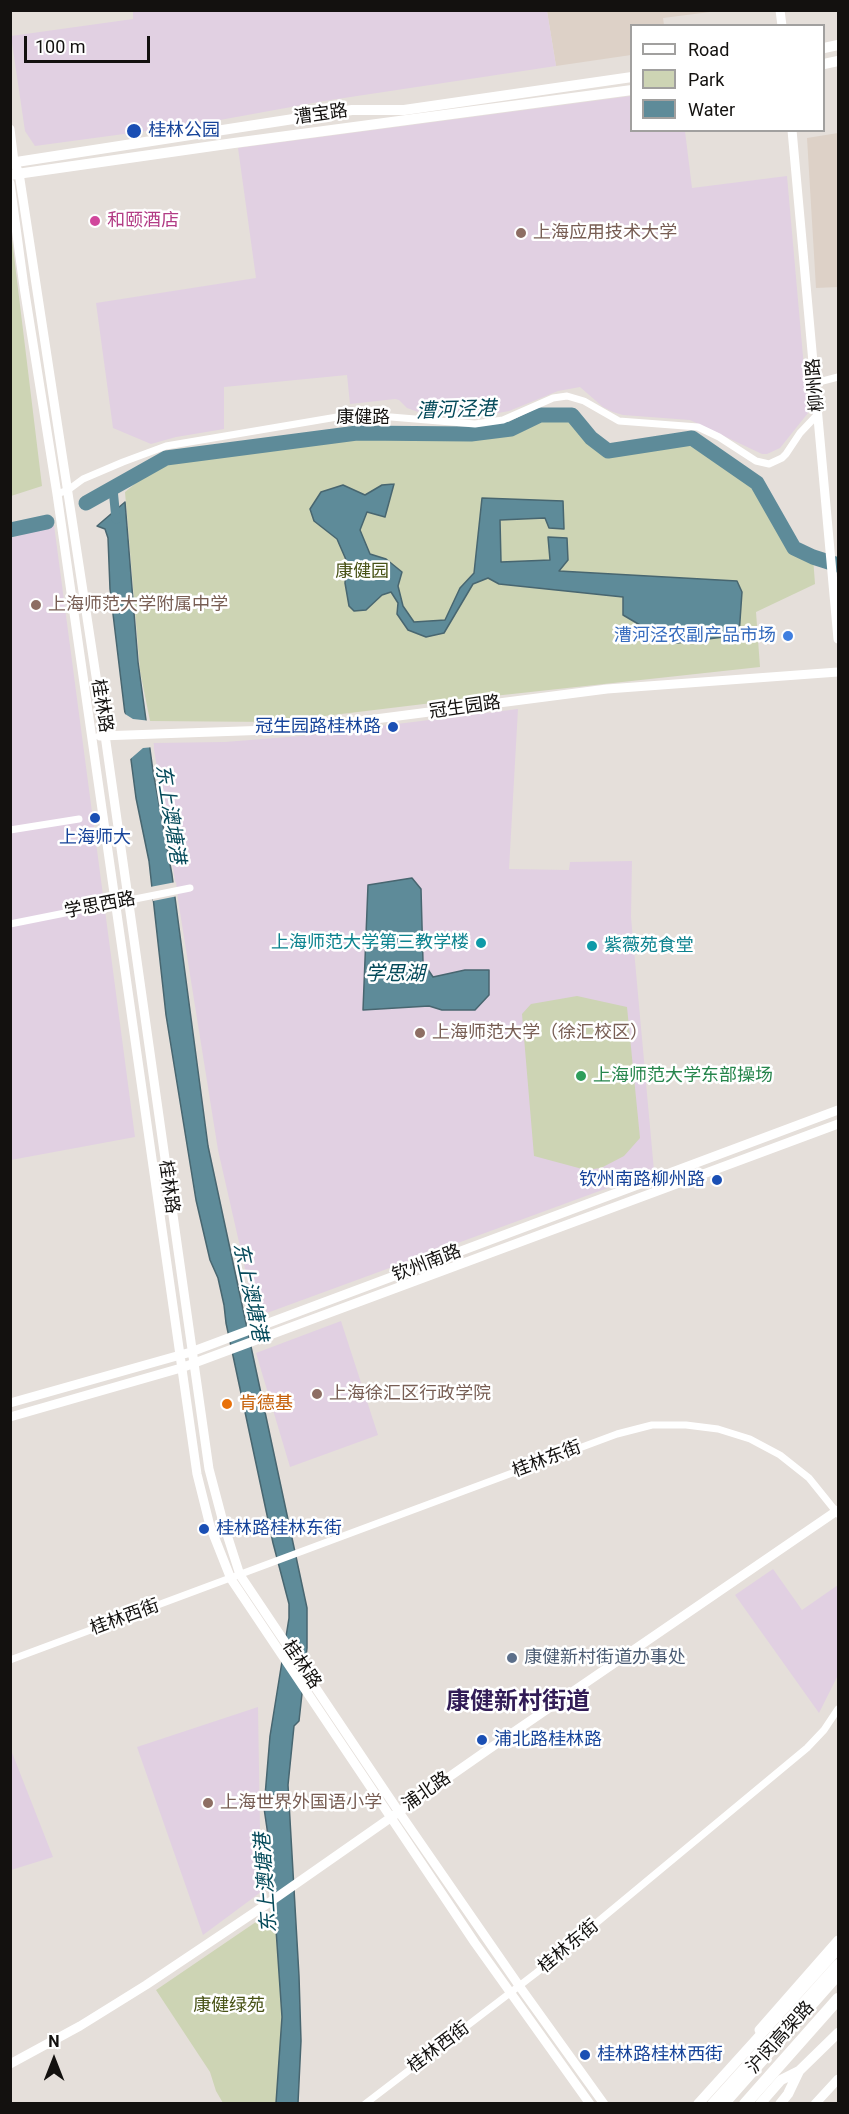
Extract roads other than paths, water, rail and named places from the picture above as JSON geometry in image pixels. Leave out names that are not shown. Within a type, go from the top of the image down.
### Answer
[{"type":"highway","name":"沪闵高架路","points":[[723,2103],[838,1974]]},
{"type":"highway","name":"沪闵高架路","points":[[745,2103],[838,1999]]},
{"type":"main road","name":"漕宝路","points":[[13,169],[332,113],[352,110],[405,110],[630,76]]},
{"type":"main road","name":"漕宝路","points":[[13,169],[234,143],[630,90]]},
{"type":"main road","name":"桂林路","points":[[10,129],[13,169],[68,490],[105,735],[209,1469],[236,1577],[280,1634],[395,1815]]},
{"type":"main road","name":"柳州路","points":[[792,132],[838,639]]},
{"type":"main road","name":"桂林路","points":[[10,183],[57,494],[181,1368],[197,1474],[210,1526],[277,1648],[516,1990],[590,2103]]},
{"type":"main road","name":"冠生园路","points":[[91,736],[298,729],[607,689],[838,672]]},
{"type":"main road","name":"钦州南路","points":[[10,1403],[180,1356],[838,1110]]},
{"type":"main road","name":"钦州南路","points":[[10,1417],[193,1364],[838,1124]]},
{"type":"main road","name":"浦北路","points":[[10,2064],[114,2006],[270,1902],[300,1879],[838,1512]]},
{"type":"main road","points":[[718,2103],[727,2071],[770,2015],[838,1940]]},
{"type":"main road","points":[[698,2103],[838,1949]]},
{"type":"main road","points":[[776,2043],[838,1964]]},
{"type":"main road","points":[[712,2103],[838,1964]]},
{"type":"main road","name":"桂林路","points":[[516,1990],[604,2103]]},
{"type":"main road","points":[[760,2103],[781,2080],[799,2071],[838,2033]]},
{"type":"main road","points":[[711,2089],[741,2071]]},
{"type":"main road","points":[[780,2103],[788,2094],[799,2071]]},
{"type":"main road","points":[[815,2103],[838,2079]]},
{"type":"street","points":[[815,383],[838,377]]},
{"type":"street","name":"康健路","points":[[57,494],[93,475],[166,446],[343,416],[391,417],[463,424],[489,423],[515,416],[553,398],[567,396],[584,400],[619,421],[698,427],[719,437],[756,461],[769,464],[786,454],[818,414]]},
{"type":"street","points":[[10,830],[79,819]]},
{"type":"street","name":"学思西路","points":[[10,924],[190,888]]},
{"type":"street","name":"桂林东街","points":[[236,1577],[617,1434],[652,1425],[686,1425],[718,1429],[750,1439],[780,1455],[809,1478],[838,1512]]},
{"type":"street","name":"桂林西街","points":[[10,1660],[236,1577]]},
{"type":"street","name":"桂林东街","points":[[516,1990],[807,1748],[824,1730],[838,1709]]},
{"type":"street","name":"桂林西街","points":[[365,2103],[516,1990]]},
{"type":"water","points":[[394,484],[385,517],[367,512],[360,530],[370,554],[386,559],[402,572],[398,586],[403,606],[414,622],[445,620],[460,588],[474,573],[482,498],[563,501],[564,529],[549,528],[545,518],[500,520],[501,562],[550,560],[548,537],[567,538],[568,560],[559,571],[737,581],[742,592],[739,635],[677,643],[657,635],[623,615],[623,597],[499,584],[488,578],[473,584],[444,633],[426,637],[408,630],[397,614],[398,603],[391,592],[382,595],[366,610],[354,611],[349,606],[345,583],[347,562],[337,539],[314,521],[310,509],[321,492],[343,485],[365,495],[382,485]]},
{"type":"water","points":[[125,502],[138,662],[153,771],[172,875],[208,1146],[307,1608],[307,1648],[299,1721],[294,1726],[288,1785],[299,1976],[301,2041],[298,2103],[276,2103],[282,2017],[271,1856],[264,1808],[270,1736],[289,1618],[289,1604],[273,1543],[218,1278],[210,1260],[196,1200],[166,1015],[149,861],[136,798],[125,714],[110,589],[108,538],[105,529],[97,526]]},
{"type":"water","name":"学思湖","points":[[412,878],[421,889],[423,962],[433,977],[465,970],[489,970],[489,995],[475,1010],[442,1010],[429,1006],[363,1010],[368,885]]},
{"type":"waterway","name":"漕河泾港","points":[[86,503],[166,458],[357,433],[471,434],[511,429],[540,415],[572,415],[591,438],[608,451],[692,438],[757,483],[794,548],[838,565]]},
{"type":"waterway","name":"东上澳塘港","points":[[113,489],[116,519]]},
{"type":"waterway","name":"漕河泾港","points":[[10,530],[47,522]]},
{"type":"place","name":"桂林公园","points":[[134,131]]},
{"type":"place","name":"和颐酒店","points":[[95,221]]},
{"type":"place","name":"上海应用技术大学","points":[[521,233]]},
{"type":"place","name":"上海师范大学附属中学","points":[[36,605]]},
{"type":"place","name":"漕河泾农副产品市场","points":[[788,636]]},
{"type":"place","name":"冠生园路桂林路","points":[[393,727]]},
{"type":"place","name":"上海师大","points":[[95,818]]},
{"type":"place","name":"上海师范大学第三教学楼","points":[[481,943]]},
{"type":"place","name":"紫薇苑食堂","points":[[592,946]]},
{"type":"place","name":"上海师范大学（徐汇校区）","points":[[420,1033]]},
{"type":"place","name":"上海师范大学东部操场","points":[[581,1076]]},
{"type":"place","name":"钦州南路柳州路","points":[[717,1180]]},
{"type":"place","name":"上海徐汇区行政学院","points":[[317,1394]]},
{"type":"place","name":"肯德基","points":[[227,1404]]},
{"type":"place","name":"桂林路桂林东街","points":[[204,1529]]},
{"type":"place","name":"康健新村街道办事处","points":[[512,1658]]},
{"type":"place","name":"浦北路桂林路","points":[[482,1740]]},
{"type":"place","name":"上海世界外国语小学","points":[[208,1803]]},
{"type":"place","name":"桂林路桂林西街","points":[[585,2055]]},
{"type":"district","name":"康健新村街道","points":[[518,1703]]},
{"type":"park label","name":"康健园","points":[[362,572]]},
{"type":"park label","name":"康健绿苑","points":[[229,2006]]}]
